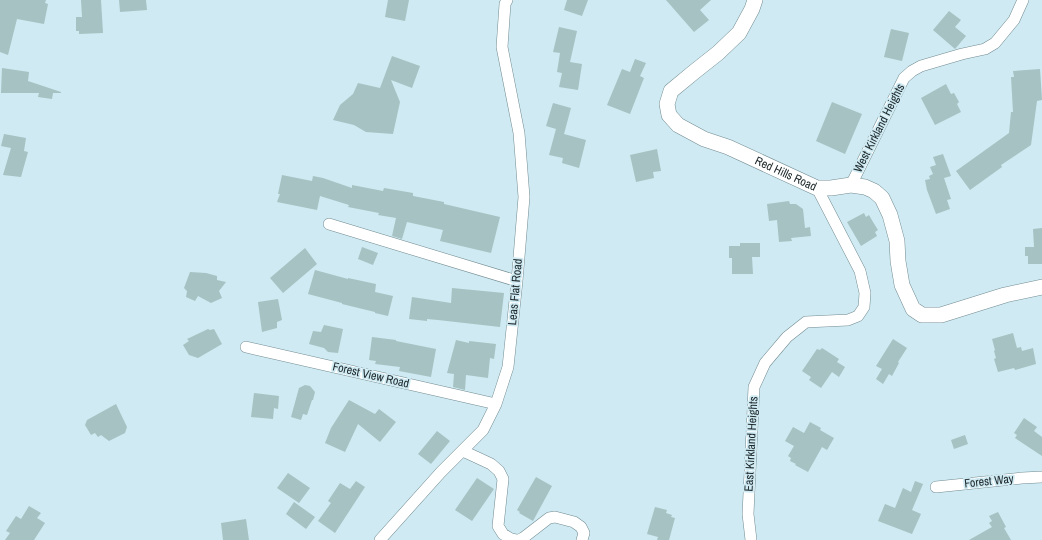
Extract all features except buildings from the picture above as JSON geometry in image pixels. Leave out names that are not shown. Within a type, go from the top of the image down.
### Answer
[{"type":"main road","name":"Red Hills Road","points":[[755,0],[752,9],[739,33],[718,53],[672,91],[667,104],[669,115],[678,125],[704,139],[728,147],[817,188],[831,188],[851,185],[865,187],[874,191],[882,198],[890,215],[897,241],[898,261],[902,285],[913,309],[922,315],[941,315],[1005,295],[1042,287]]},
{"type":"street","name":"Leas Flat Road","points":[[380,540],[441,472],[483,430],[496,404],[508,367],[524,197],[519,133],[502,47],[507,0]]},
{"type":"street","name":"West Kirkland Heights","points":[[851,185],[904,78],[921,66],[985,49],[995,43],[1014,20],[1023,0]]},
{"type":"street","name":"East Kirkland Heights","points":[[751,540],[748,514],[754,387],[765,363],[788,338],[806,322],[848,320],[858,316],[864,307],[864,293],[860,271],[817,188]]},
{"type":"street","points":[[329,224],[517,281]]},
{"type":"street","name":"Forest View Road","points":[[246,347],[496,404]]},
{"type":"street","points":[[463,451],[491,464],[499,471],[503,479],[498,526],[503,534],[511,539],[518,540],[523,538],[548,518],[555,517],[574,522],[581,527],[584,533],[582,540]]},
{"type":"street","name":"Forest Way","points":[[936,487],[1042,477]]}]
